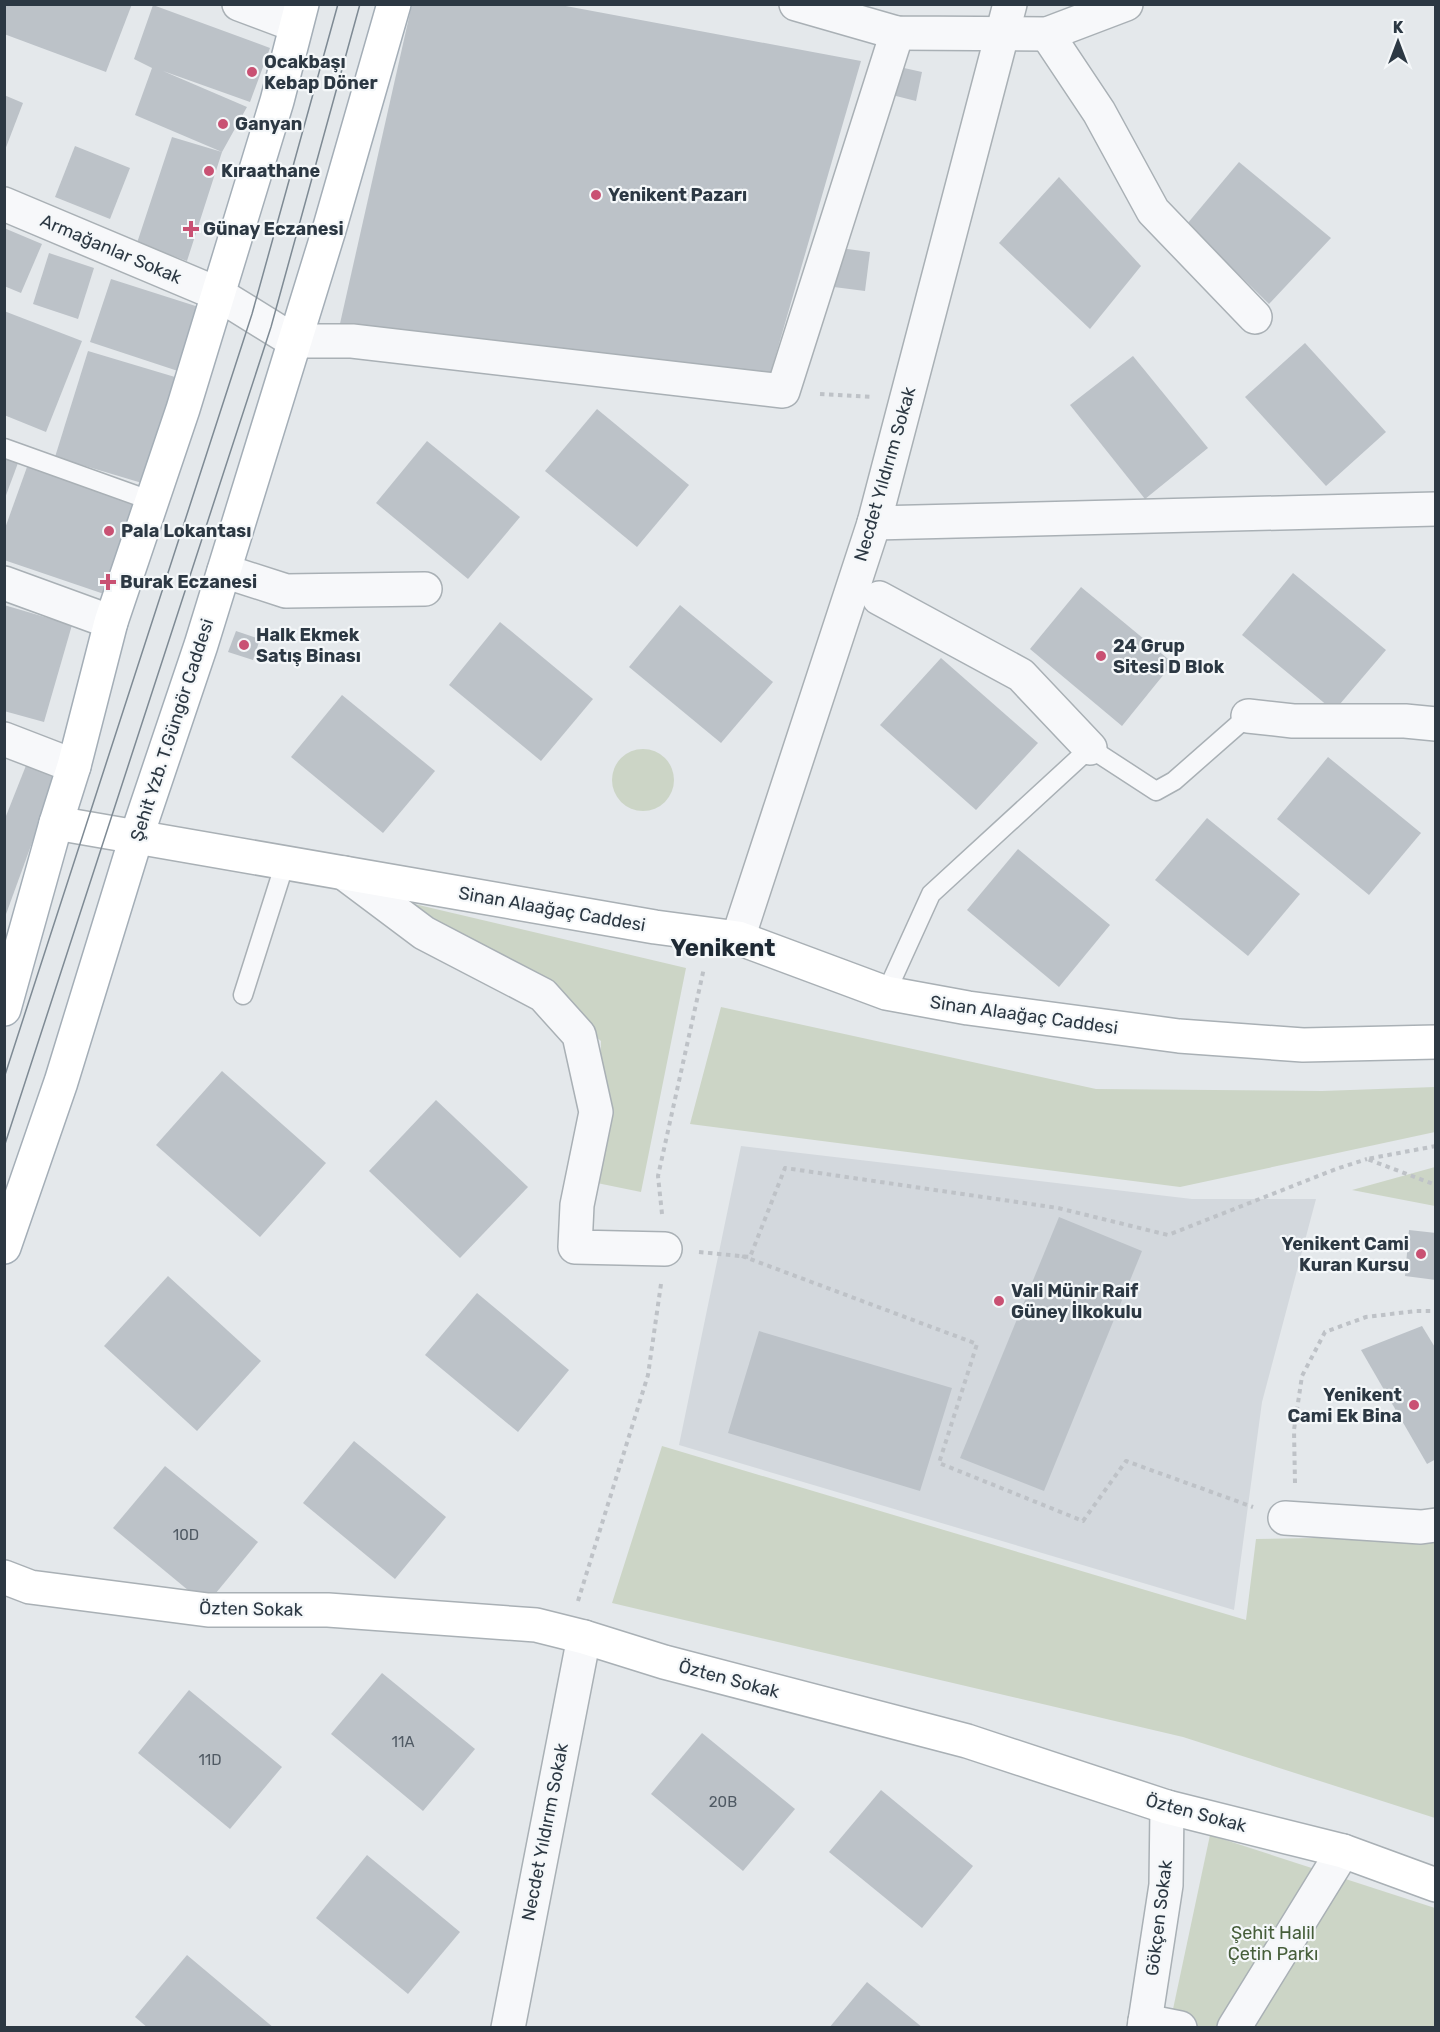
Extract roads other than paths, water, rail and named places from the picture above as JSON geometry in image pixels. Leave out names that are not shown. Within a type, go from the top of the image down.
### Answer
[{"type":"street","points":[[4,1009],[74,766],[111,622],[183,408],[277,100],[298,15],[239,4]]},
{"type":"street","name":"Şehit Yzb. T.Güngör Caddesi","points":[[4,1247],[61,1082],[136,838],[201,645],[329,230],[394,4]]},
{"type":"street","points":[[796,4],[897,33],[1006,19],[1047,34],[1099,112],[1153,211],[1255,317]]},
{"type":"street","points":[[1047,34],[1126,4]]},
{"type":"street","name":"Necdet Yıldırım Sokak","points":[[725,937],[874,523],[1006,19]]},
{"type":"street","points":[[294,341],[352,341],[783,391],[897,33]]},
{"type":"street","name":"Armağanlar Sokak","points":[[4,204],[218,294],[294,341]]},
{"type":"street","points":[[874,523],[1436,509]]},
{"type":"street","points":[[224,571],[286,591],[425,589]]},
{"type":"street","points":[[4,583],[111,622]]},
{"type":"street","points":[[879,598],[1021,675],[1090,748]]},
{"type":"street","points":[[1248,716],[1293,722],[1436,724]]},
{"type":"street","points":[[4,739],[74,766]]},
{"type":"street","name":"Sinan Alaağaç Caddesi","points":[[56,823],[655,927],[725,937],[886,993],[990,1011],[1179,1036],[1303,1045],[1436,1042]]},
{"type":"street","points":[[344,873],[424,933],[543,994],[579,1035],[596,1112],[577,1205],[575,1247],[665,1249]]},
{"type":"street","points":[[1285,1518],[1421,1527],[1436,1525]]},
{"type":"street","name":"Özten Sokak","points":[[4,1577],[30,1587],[208,1610],[328,1610],[536,1625],[664,1662],[967,1741],[1167,1808],[1343,1851],[1436,1885]]},
{"type":"street","name":"Necdet Yıldırım Sokak","points":[[508,2028],[576,1635]]},
{"type":"street","name":"Gökçen Sokak","points":[[1145,2024],[1166,1885],[1167,1808]]},
{"type":"street","points":[[1234,2028],[1343,1851]]},
{"type":"street","points":[[1145,2024],[1180,2028]]},
{"type":"lane","points":[[4,448],[152,501]]},
{"type":"lane","points":[[886,993],[932,894],[1090,748],[1156,791],[1174,781],[1248,716]]},
{"type":"lane","points":[[243,994],[285,863]]},
{"type":"tram line","points":[[4,1078],[252,314],[338,4]]},
{"type":"tram line","points":[[4,1147],[271,327],[360,4]]},
{"type":"place","name":"Ocakbaşı Kebap Döner","points":[[252,72]]},
{"type":"place","name":"Ganyan","points":[[223,124]]},
{"type":"place","name":"Kıraathane","points":[[209,171]]},
{"type":"place","name":"Yenikent Pazarı","points":[[596,195]]},
{"type":"place","name":"Günay Eczanesi","points":[[191,229]]},
{"type":"place","name":"Pala Lokantası","points":[[109,531]]},
{"type":"place","name":"Burak Eczanesi","points":[[108,582]]},
{"type":"place","name":"Halk Ekmek Satış Binası","points":[[244,645]]},
{"type":"place","name":"24 Grup Sitesi D Blok","points":[[1101,656]]},
{"type":"place","name":"Yenikent Cami Kuran Kursu","points":[[1421,1254]]},
{"type":"place","name":"Vali Münir Raif Güney İlkokulu","points":[[999,1301]]},
{"type":"place","name":"Yenikent Cami Ek Bina","points":[[1414,1405]]},
{"type":"district","name":"Yenikent","points":[[723,948]]},
{"type":"park label","name":"Şehit Halil Çetin Parkı","points":[[1273,1943]]}]
